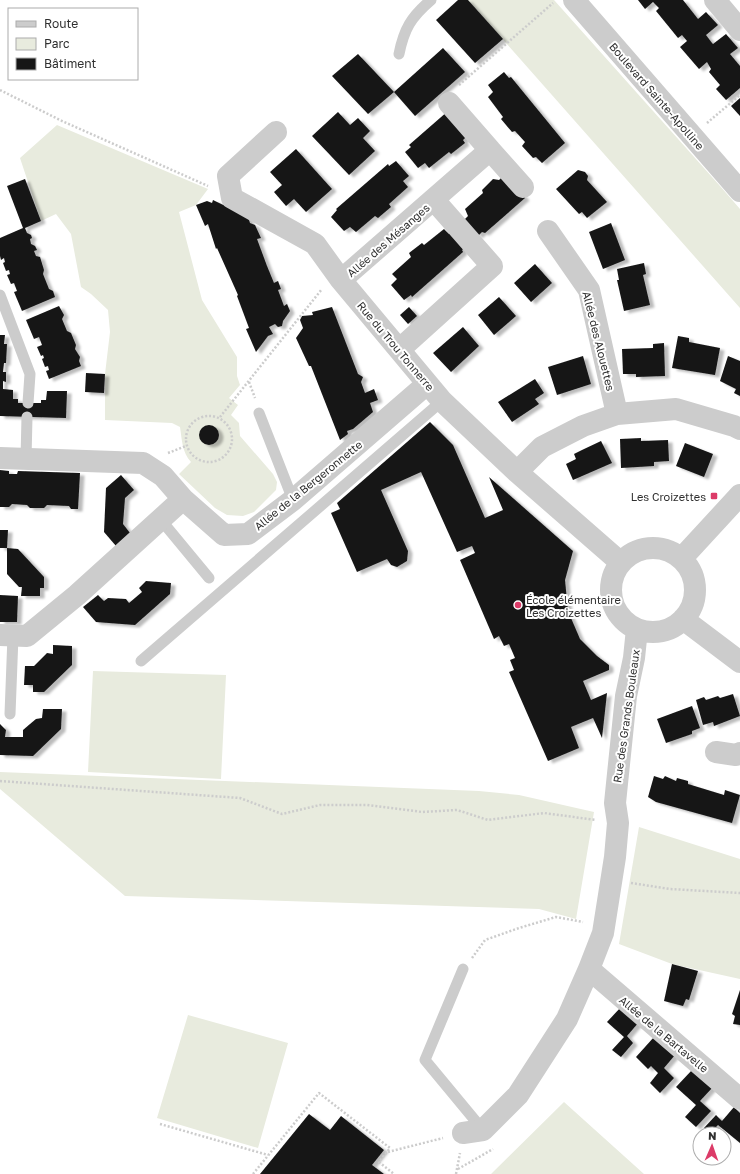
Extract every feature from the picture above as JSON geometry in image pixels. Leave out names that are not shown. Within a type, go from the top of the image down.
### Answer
[{"type":"street","name":"Boulevard Sainte-Apolline","points":[[574,0],[740,192]]},
{"type":"street","points":[[715,0],[740,30]]},
{"type":"street","points":[[449,103],[523,188]]},
{"type":"street","points":[[232,198],[228,176],[276,132]]},
{"type":"street","name":"Allée des Mésanges","points":[[338,276],[434,200],[490,150]]},
{"type":"street","name":"Rue du Trou Tonnerre","points":[[232,198],[315,244],[338,276],[442,401],[517,472],[620,562]]},
{"type":"street","name":"Allée des Mésanges","points":[[400,349],[492,266],[434,200]]},
{"type":"street","name":"Allée des Alouettes","points":[[548,231],[589,290],[617,414]]},
{"type":"street","name":"Allée de la Bergeronnette","points":[[0,458],[143,463],[163,476],[183,499],[224,535],[248,534],[294,500],[427,384]]},
{"type":"street","points":[[517,472],[542,448],[583,426],[617,414],[676,409],[740,429]]},
{"type":"street","points":[[682,558],[740,495]]},
{"type":"street","points":[[6,635],[27,636],[77,595],[183,499]]},
{"type":"street","points":[[656,548],[669,551],[682,558],[689,568],[694,580],[695,594],[691,607],[683,619],[662,631],[637,629],[626,622],[617,611],[612,599],[611,586],[614,573],[620,562],[637,551],[656,548]]},
{"type":"street","points":[[683,619],[740,662]]},
{"type":"street","name":"Rue des Grands Bouleaux","points":[[473,1132],[518,1095],[541,1061],[567,1019],[589,969],[602,933],[615,857],[618,823],[615,803],[626,696],[634,658],[637,629]]},
{"type":"street","points":[[716,752],[736,755],[740,753]]},
{"type":"street","name":"Allée de la Bartavelle","points":[[589,969],[740,1099]]},
{"type":"lane","points":[[399,54],[403,36],[409,23],[431,0]]},
{"type":"lane","points":[[0,295],[30,374],[28,403]]},
{"type":"lane","points":[[141,661],[442,401]]},
{"type":"lane","points":[[259,413],[294,500]]},
{"type":"lane","points":[[26,459],[27,417]]},
{"type":"lane","points":[[161,520],[209,578]]},
{"type":"lane","points":[[6,635],[10,714]]},
{"type":"lane","points":[[463,969],[425,1060],[473,1132]]},
{"type":"path","points":[[449,103],[444,98],[507,44]]},
{"type":"path","points":[[0,90],[62,121],[192,178],[232,198]]},
{"type":"path","points":[[702,126],[740,95]]},
{"type":"path","points":[[220,417],[338,276]]},
{"type":"path","points":[[202,416],[220,417],[231,427],[233,443],[225,457],[211,463],[196,458],[186,446],[188,428],[202,416]]},
{"type":"path","points":[[0,781],[240,798],[282,814],[320,805],[367,805],[422,812],[457,810],[488,820],[544,812],[618,823]]},
{"type":"path","points":[[627,883],[670,889],[740,893]]},
{"type":"path","points":[[463,969],[485,940],[556,917],[586,923]]},
{"type":"path","points":[[253,1174],[319,1093],[390,1148],[379,1162],[394,1174]]},
{"type":"path","points":[[160,1124],[268,1155]]},
{"type":"path","points":[[387,1152],[473,1132]]},
{"type":"green space","points":[[468,0],[554,0],[720,186],[740,209],[740,308]]},
{"type":"green space","points":[[57,125],[208,189],[196,205],[179,212],[202,300],[237,357],[237,376],[240,385],[229,398],[238,405],[231,415],[239,423],[240,436],[273,474],[277,482],[276,490],[254,512],[243,516],[227,515],[215,508],[179,474],[191,462],[184,450],[180,427],[172,423],[105,420],[105,374],[110,332],[108,310],[81,287],[71,234],[56,214],[41,221],[20,158]]},
{"type":"green space","points":[[93,671],[226,675],[221,779],[88,772]]},
{"type":"green space","points":[[0,772],[479,791],[519,795],[594,812],[576,919],[539,909],[125,896],[0,789]]},
{"type":"green space","points":[[639,827],[740,859],[740,979],[672,964],[619,944]]},
{"type":"green space","points":[[188,1015],[288,1043],[258,1148],[157,1118]]},
{"type":"green space","points":[[564,1102],[644,1174],[491,1174]]},
{"type":"building","points":[[458,0],[468,0],[503,39],[475,63],[436,20]]},
{"type":"building","points":[[638,0],[683,0],[698,19],[706,12],[718,25],[706,35],[712,43],[713,44],[726,34],[738,48],[730,54],[740,66],[740,88],[726,100],[716,89],[720,85],[709,72],[711,69],[707,62],[699,69],[680,47],[687,41],[682,35],[678,38],[656,11],[659,8],[653,2],[645,9]]},
{"type":"building","points":[[443,48],[465,72],[415,116],[394,92]]},
{"type":"building","points":[[358,54],[394,92],[368,114],[332,76]]},
{"type":"building","points":[[504,72],[509,78],[511,77],[565,143],[542,163],[536,157],[533,158],[522,146],[525,142],[515,131],[512,132],[501,119],[503,117],[488,97],[493,92],[488,85]]},
{"type":"building","points":[[740,98],[740,116],[731,106]]},
{"type":"building","points":[[448,111],[469,134],[463,140],[465,143],[451,154],[449,152],[429,168],[425,163],[418,168],[405,152],[411,147],[409,145]]},
{"type":"building","points":[[338,112],[350,125],[358,118],[370,131],[363,138],[375,151],[349,175],[312,136]]},
{"type":"building","points":[[296,149],[332,189],[306,212],[294,199],[286,206],[274,192],[282,185],[270,172]]},
{"type":"building","points":[[396,161],[409,176],[403,181],[408,187],[389,204],[391,207],[378,218],[375,216],[356,232],[350,227],[344,231],[331,217],[337,210],[336,209],[388,164],[389,166]]},
{"type":"building","points":[[578,170],[585,172],[588,176],[587,180],[607,202],[587,218],[582,212],[579,214],[556,189]]},
{"type":"building","points":[[504,175],[525,198],[485,233],[482,232],[478,236],[464,220],[468,216],[465,209],[483,193],[482,190],[493,179],[499,180]]},
{"type":"building","points":[[25,179],[41,221],[25,228],[27,233],[31,235],[31,244],[35,246],[37,250],[34,251],[36,256],[40,257],[44,270],[43,274],[49,289],[53,291],[55,297],[22,311],[14,292],[17,291],[14,283],[11,284],[7,275],[10,274],[9,270],[6,271],[3,263],[5,262],[4,258],[1,260],[0,238],[23,228],[7,186]]},
{"type":"building","points":[[213,200],[248,217],[250,223],[255,225],[261,238],[257,239],[267,266],[274,283],[278,281],[281,289],[278,290],[284,306],[287,304],[290,311],[283,321],[282,326],[278,327],[275,324],[269,327],[273,334],[268,336],[256,352],[246,329],[249,328],[237,296],[238,295],[217,248],[216,249],[208,224],[205,226],[196,205],[207,201],[212,203]]},
{"type":"building","points":[[611,223],[625,260],[603,269],[589,232]]},
{"type":"building","points":[[444,229],[449,234],[455,229],[468,245],[462,250],[463,252],[412,297],[411,295],[404,300],[391,285],[397,279],[392,274],[411,257],[409,253],[422,243],[424,245]]},
{"type":"building","points":[[644,263],[646,274],[643,275],[650,305],[624,311],[617,280],[619,280],[617,269]]},
{"type":"building","points":[[535,264],[552,283],[531,302],[514,283]]},
{"type":"building","points":[[499,297],[516,316],[494,335],[478,315]]},
{"type":"building","points":[[59,306],[64,315],[62,319],[67,331],[71,333],[76,345],[75,349],[80,357],[79,361],[81,366],[49,379],[46,371],[49,370],[48,366],[45,367],[42,359],[44,358],[43,355],[41,356],[37,347],[42,345],[39,337],[34,339],[26,320]]},
{"type":"building","points":[[332,307],[358,374],[363,377],[361,382],[365,393],[374,389],[378,400],[370,403],[373,412],[353,429],[347,431],[348,434],[340,440],[311,366],[309,366],[296,338],[303,328],[300,320],[302,316],[313,315],[312,312]]},
{"type":"building","points":[[409,307],[417,316],[408,324],[400,315]]},
{"type":"building","points":[[463,327],[479,346],[451,372],[433,353]]},
{"type":"building","points":[[0,335],[5,335],[4,344],[7,344],[6,363],[4,363],[3,372],[6,372],[6,382],[3,381],[3,389],[13,390],[13,399],[18,399],[18,403],[41,403],[41,400],[46,400],[47,391],[67,391],[66,418],[0,416]]},
{"type":"building","points":[[678,336],[689,338],[689,342],[720,348],[715,375],[672,368]]},
{"type":"building","points":[[664,343],[665,376],[636,377],[636,374],[623,374],[622,349],[653,348],[653,344]]},
{"type":"building","points":[[583,356],[591,384],[557,395],[548,367]]},
{"type":"building","points":[[728,356],[740,361],[740,396],[734,393],[736,389],[720,381]]},
{"type":"building","points":[[86,373],[105,374],[104,393],[85,392]]},
{"type":"building","points":[[535,379],[544,393],[535,399],[539,404],[512,422],[498,402]]},
{"type":"building","points":[[430,422],[453,445],[485,518],[503,510],[489,477],[573,551],[565,580],[568,611],[580,639],[597,656],[609,665],[609,670],[583,681],[591,700],[607,693],[602,738],[593,718],[571,727],[579,748],[548,761],[509,672],[514,670],[510,660],[515,658],[509,644],[504,646],[499,636],[494,639],[460,560],[475,553],[472,546],[457,552],[421,472],[381,490],[408,551],[407,561],[397,567],[391,565],[387,559],[357,572],[331,513],[340,509],[337,503]]},
{"type":"building","points":[[209,425],[216,428],[219,435],[216,442],[209,445],[202,442],[199,435],[202,428]]},
{"type":"building","points":[[641,438],[641,441],[668,440],[669,461],[654,462],[654,466],[621,468],[620,439]]},
{"type":"building","points":[[601,441],[612,463],[573,480],[566,464],[576,459],[574,454]]},
{"type":"building","points":[[685,443],[713,454],[704,477],[676,466]]},
{"type":"building","points":[[0,470],[9,471],[9,474],[17,474],[18,471],[80,473],[78,509],[71,509],[69,506],[47,505],[44,508],[30,508],[27,505],[12,504],[9,507],[0,507]]},
{"type":"building","points":[[121,475],[134,490],[125,498],[123,524],[130,533],[116,546],[104,532],[106,488]]},
{"type":"building","points":[[0,530],[8,530],[7,548],[0,548]]},
{"type":"building","points":[[7,548],[18,549],[44,577],[44,588],[40,588],[40,596],[21,596],[22,587],[19,587],[7,574]]},
{"type":"building","points":[[146,581],[171,583],[170,594],[135,625],[96,622],[83,607],[98,595],[104,601],[108,598],[126,599],[129,603],[142,592],[139,588]]},
{"type":"building","points":[[0,595],[18,596],[17,622],[0,622]]},
{"type":"building","points":[[53,645],[72,646],[72,665],[44,692],[33,692],[33,685],[24,685],[25,666],[34,666],[47,653],[53,654]]},
{"type":"building","points":[[733,694],[740,716],[714,726],[713,722],[703,725],[696,700],[704,697],[706,700],[718,696],[720,698]]},
{"type":"building","points":[[692,706],[700,728],[692,731],[692,734],[666,743],[657,719]]},
{"type":"building","points":[[43,709],[62,709],[61,729],[33,756],[0,755],[0,724],[6,730],[5,737],[23,737],[23,730],[36,719],[42,718]]},
{"type":"building","points":[[654,776],[663,779],[665,776],[676,781],[677,778],[688,781],[688,784],[724,795],[725,790],[740,795],[732,823],[656,802],[648,797]]},
{"type":"building","points":[[672,964],[698,971],[689,1000],[686,999],[683,1006],[664,1001]]},
{"type":"building","points":[[740,990],[740,1025],[733,1024],[735,1016],[732,1014]]},
{"type":"building","points":[[621,1007],[639,1022],[627,1036],[633,1043],[621,1057],[612,1050],[624,1037],[607,1022]]},
{"type":"building","points":[[654,1037],[675,1055],[664,1068],[674,1078],[660,1093],[650,1083],[658,1073],[651,1066],[648,1069],[636,1057]]},
{"type":"building","points":[[692,1070],[712,1088],[700,1101],[711,1111],[697,1126],[695,1126],[685,1117],[696,1105],[676,1087]]},
{"type":"building","points":[[734,1107],[740,1113],[740,1143],[732,1136],[732,1126],[706,1126],[716,1115],[722,1121]]},
{"type":"building","points":[[309,1114],[330,1130],[341,1116],[384,1150],[372,1165],[384,1174],[260,1174]]},
{"type":"place","name":"Les Croizettes","points":[[714,496]]},
{"type":"place","name":"École élémentaire Les Croizettes","points":[[518,605]]}]
